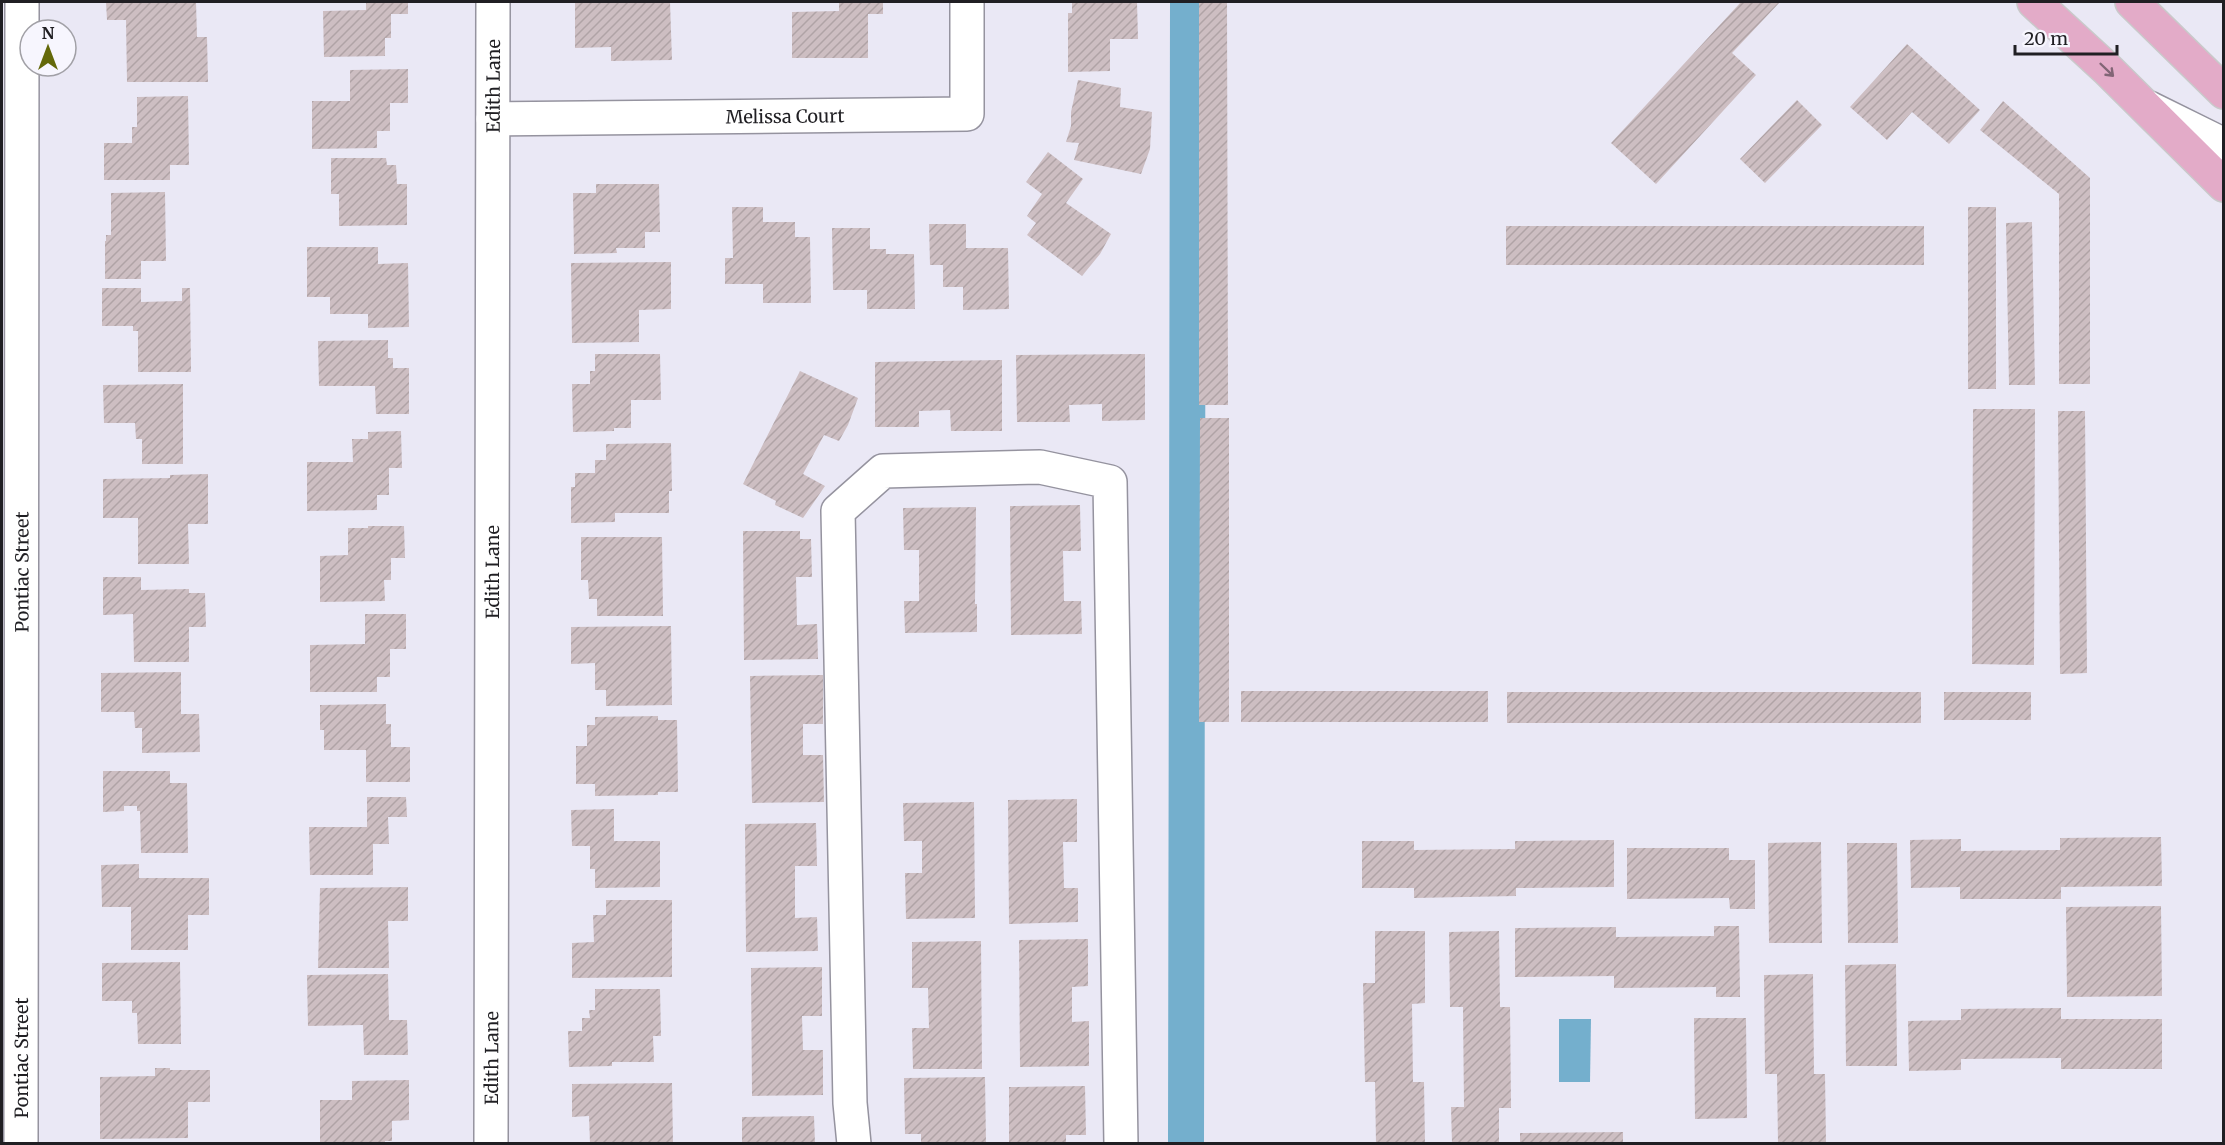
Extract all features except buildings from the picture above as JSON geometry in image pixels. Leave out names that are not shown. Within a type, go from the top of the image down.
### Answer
[{"type":"main road","points":[[2034,2],[2142,104],[2223,185]]},
{"type":"main road","points":[[2132,2],[2223,92]]},
{"type":"street","name":"Pontiac Street","points":[[21,1143],[11,1034],[22,2]]},
{"type":"street","name":"Edith Lane","points":[[491,1143],[493,2]]},
{"type":"street","name":"Melissa Court","points":[[493,119],[967,114],[967,2]]},
{"type":"street","points":[[2142,104],[2223,145]]},
{"type":"street","points":[[854,1143],[850,1103],[838,511],[883,471],[1040,467],[1110,482],[1121,1143]]},
{"type":"water","points":[[1559,1019],[1591,1019],[1590,1082],[1559,1082]]},
{"type":"waterway","points":[[1186,1144],[1188,2]]}]
